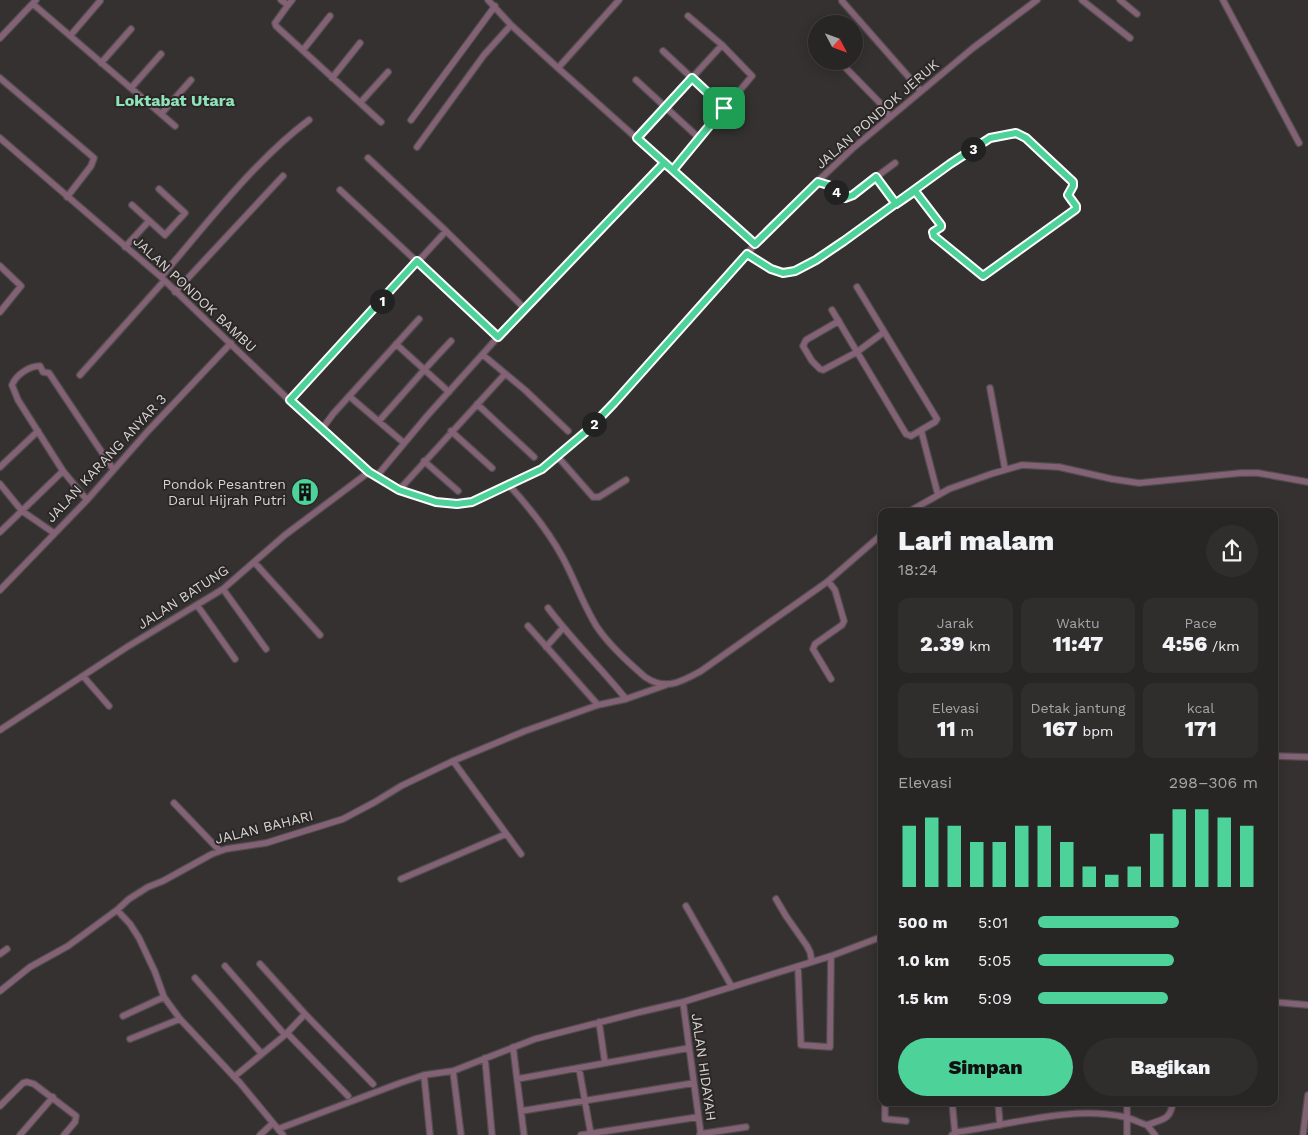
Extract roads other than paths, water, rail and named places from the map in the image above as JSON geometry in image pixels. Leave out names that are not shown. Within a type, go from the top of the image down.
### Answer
[{"type":"street","points":[[281,0],[290,3],[275,25],[381,122]]},
{"type":"street","points":[[488,0],[511,25],[558,68],[755,244]]},
{"type":"street","points":[[558,68],[619,0]]},
{"type":"street","name":"JALAN PONDOK JERUK","points":[[369,472],[399,490],[436,502],[457,504],[472,502],[542,469],[588,430],[755,244],[852,148],[973,48],[1036,0]]},
{"type":"street","points":[[1082,0],[1130,38]]},
{"type":"street","points":[[1120,0],[1137,14]]},
{"type":"street","points":[[1223,0],[1299,143]]},
{"type":"street","points":[[70,36],[100,1]]},
{"type":"street","points":[[842,1],[921,91]]},
{"type":"street","points":[[0,38],[34,2],[70,36],[175,126]]},
{"type":"street","points":[[411,120],[495,6]]},
{"type":"street","points":[[302,50],[330,16]]},
{"type":"street","points":[[673,170],[752,76],[722,45],[688,16]]},
{"type":"street","points":[[417,147],[484,55],[511,25]]},
{"type":"street","points":[[101,62],[131,29]]},
{"type":"street","points":[[332,78],[360,44]]},
{"type":"street","points":[[637,138],[722,45]]},
{"type":"street","points":[[663,51],[724,108]]},
{"type":"street","points":[[131,88],[161,54]]},
{"type":"street","points":[[847,70],[881,104],[890,117]]},
{"type":"street","points":[[360,103],[388,72]]},
{"type":"street","points":[[0,78],[94,158],[92,166],[67,198]]},
{"type":"street","points":[[161,114],[191,80]]},
{"type":"street","points":[[636,80],[699,138]]},
{"type":"street","points":[[80,375],[247,178],[286,137],[309,120]]},
{"type":"street","points":[[747,254],[771,269],[783,273],[795,271],[816,260],[915,191],[950,164],[990,138],[1016,133],[1026,138],[1073,182],[1068,195],[1076,208],[1075,212],[982,276],[934,236],[933,232],[941,227],[941,225],[915,191]]},
{"type":"street","name":"JALAN PONDOK BAMBU","points":[[0,138],[162,279],[369,472]]},
{"type":"street","points":[[368,158],[525,309]]},
{"type":"street","points":[[376,477],[498,337],[664,163]]},
{"type":"street","points":[[818,182],[828,185],[845,198],[853,195],[895,163]]},
{"type":"street","points":[[175,292],[284,176]]},
{"type":"street","points":[[876,177],[896,204]]},
{"type":"street","points":[[132,205],[165,235],[185,213],[159,189]]},
{"type":"street","points":[[340,190],[498,337]]},
{"type":"street","points":[[125,247],[149,221]]},
{"type":"street","points":[[290,400],[446,231]]},
{"type":"street","points":[[0,266],[21,286],[0,312]]},
{"type":"street","points":[[832,310],[906,434],[911,436],[935,422],[937,419],[857,287]]},
{"type":"street","points":[[322,429],[332,414],[419,319]]},
{"type":"street","points":[[839,321],[806,340],[803,346],[817,368],[823,370],[856,352],[884,332]]},
{"type":"street","points":[[379,421],[451,341]]},
{"type":"street","name":"JALAN KARANG ANYAR 3","points":[[0,590],[87,500],[113,469],[231,344]]},
{"type":"street","points":[[396,344],[450,392]]},
{"type":"street","points":[[483,355],[525,390],[568,431]]},
{"type":"street","points":[[87,500],[62,471],[18,400],[12,385],[15,378],[28,369],[40,366],[43,372],[49,373],[113,469]]},
{"type":"street","points":[[399,490],[505,374]]},
{"type":"street","points":[[990,388],[1005,470]]},
{"type":"street","points":[[349,396],[404,443]]},
{"type":"street","points":[[477,404],[534,457]]},
{"type":"street","points":[[921,430],[938,495]]},
{"type":"street","points":[[0,467],[38,431]]},
{"type":"street","points":[[451,431],[492,468]]},
{"type":"street","points":[[558,456],[593,497],[599,497],[626,480]]},
{"type":"street","points":[[424,461],[458,491]]},
{"type":"street","points":[[915,508],[963,484],[1022,465],[1044,465],[1139,483],[1241,473],[1265,474],[1308,482]]},
{"type":"street","points":[[0,532],[62,471]]},
{"type":"street","name":"JALAN BATUNG","points":[[0,730],[223,589],[285,535],[369,472]]},
{"type":"street","points":[[0,484],[22,511],[54,533]]},
{"type":"street","points":[[508,484],[533,511],[550,537],[563,558],[585,605],[603,635],[615,649],[650,681],[666,685]]},
{"type":"street","name":"JALAN BAHARI","points":[[1,986],[68,946],[129,899],[148,887],[220,851],[266,843],[343,819],[400,786],[453,761],[525,731],[598,705],[626,699],[666,685],[678,683],[701,671],[828,581],[878,538]]},
{"type":"street","points":[[255,563],[320,636]]},
{"type":"street","points":[[828,581],[835,590],[844,621],[842,625],[812,647],[831,679]]},
{"type":"street","points":[[223,589],[266,649]]},
{"type":"street","points":[[197,605],[235,659]]},
{"type":"street","points":[[548,608],[563,628],[606,674],[626,699]]},
{"type":"street","points":[[528,626],[598,705]]},
{"type":"street","points":[[546,647],[563,628]]},
{"type":"street","points":[[84,676],[109,706]]},
{"type":"street","points":[[1278,756],[1308,757]]},
{"type":"street","points":[[453,761],[521,854]]},
{"type":"street","points":[[174,803],[220,851]]},
{"type":"street","points":[[401,879],[506,834]]},
{"type":"street","points":[[776,899],[808,946],[812,962]]},
{"type":"street","points":[[686,906],[732,987]]},
{"type":"street","points":[[117,910],[140,938],[164,997],[180,1019],[234,1076],[283,1135]]},
{"type":"street","points":[[278,1129],[424,1075],[452,1071],[536,1038],[683,1002],[798,967],[878,938]]},
{"type":"street","points":[[0,954],[7,949]]},
{"type":"street","points":[[798,967],[802,1045],[830,1047],[831,956]]},
{"type":"street","points":[[260,964],[305,1014],[373,1084]]},
{"type":"street","points":[[225,966],[286,1034],[348,1096]]},
{"type":"street","points":[[195,978],[262,1054]]},
{"type":"street","points":[[123,1016],[164,997]]},
{"type":"street","name":"JALAN HIDAYAH","points":[[683,1002],[700,1134]]},
{"type":"street","points":[[1278,1002],[1308,1005]]},
{"type":"street","points":[[234,1076],[286,1034],[305,1014]]},
{"type":"street","points":[[130,1039],[180,1019]]},
{"type":"street","points":[[599,1022],[605,1063]]},
{"type":"street","points":[[513,1047],[524,1135]]},
{"type":"street","points":[[517,1079],[689,1048]]},
{"type":"street","points":[[484,1058],[492,1135]]},
{"type":"street","points":[[579,1068],[591,1134]]},
{"type":"street","points":[[452,1071],[461,1135]]},
{"type":"street","points":[[424,1075],[430,1135]]},
{"type":"street","points":[[0,1106],[20,1085],[27,1082],[34,1084],[76,1116],[75,1122],[64,1135]]},
{"type":"street","points":[[521,1111],[694,1083]]},
{"type":"street","points":[[1303,1135],[1308,1095]]},
{"type":"street","points":[[20,1135],[53,1097]]},
{"type":"street","points":[[886,1106],[885,1119],[906,1121]]},
{"type":"street","points":[[952,1106],[953,1134],[1070,1114],[1104,1114],[1127,1118],[1147,1125],[1155,1135]]},
{"type":"street","points":[[998,1106],[1000,1125]]},
{"type":"street","points":[[1126,1106],[1127,1135]]},
{"type":"street","points":[[1147,1125],[1167,1118],[1172,1113],[1173,1106]]},
{"type":"street","points":[[581,1135],[698,1116]]},
{"type":"street","points":[[260,1135],[273,1123]]},
{"type":"street","points":[[700,1134],[746,1127]]},
{"type":"place","name":"Pondok Pesantren Darul Hijrah Putri","points":[[305,492]]},
{"type":"district","name":"Loktabat Utara","points":[[175,100]]}]
